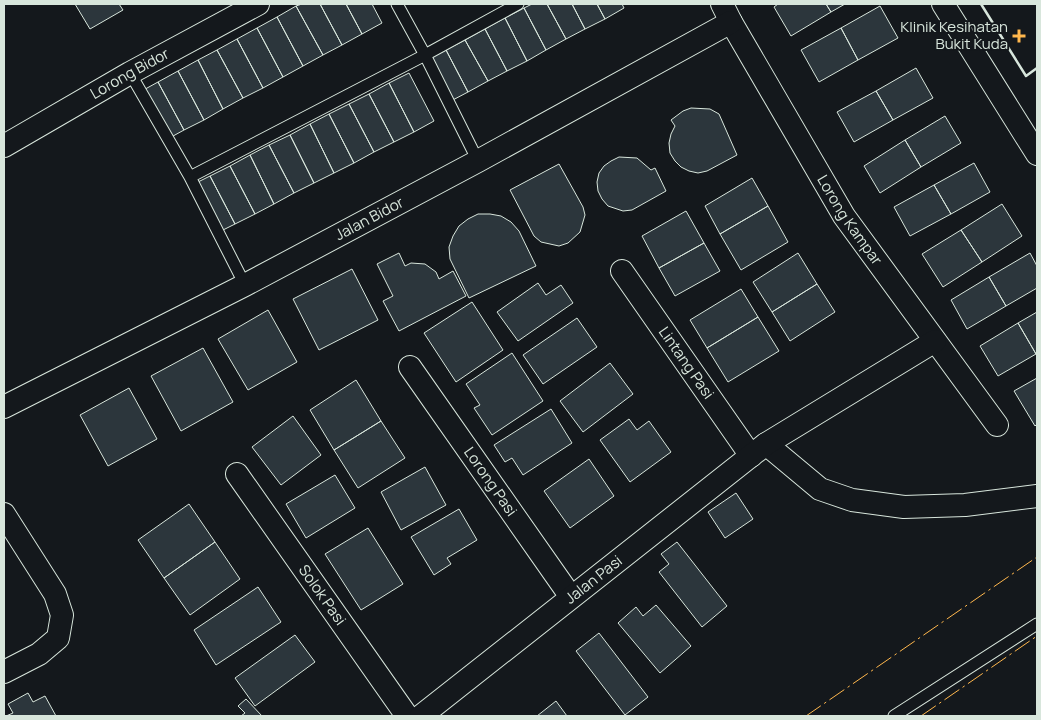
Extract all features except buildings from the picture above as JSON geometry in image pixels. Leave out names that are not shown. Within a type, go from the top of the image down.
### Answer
[{"type":"street","name":"Lorong Bidor","points":[[4,146],[130,73],[258,4]]},
{"type":"street","points":[[943,4],[1037,154]]},
{"type":"street","name":"Jalan Bidor","points":[[4,407],[245,285],[478,161],[726,13]]},
{"type":"street","name":"Lorong Kampar","points":[[726,13],[844,216],[997,424]]},
{"type":"street","name":"Lintang Pasi","points":[[622,271],[759,450]]},
{"type":"street","name":"Jalan Pasi","points":[[421,716],[759,450],[935,341]]},
{"type":"street","name":"Lorong Pasi","points":[[410,367],[571,597]]},
{"type":"street","points":[[759,450],[789,465],[820,489],[852,500],[904,507],[965,505],[1037,496]]},
{"type":"street","name":"Solok Pasi","points":[[237,474],[407,716]]},
{"type":"street","points":[[4,514],[54,594],[62,615],[58,638],[39,654],[4,672]]},
{"type":"lane","points":[[397,4],[425,55],[478,161]]},
{"type":"lane","points":[[190,177],[425,55],[518,4]]},
{"type":"lane","points":[[130,73],[190,177],[245,285]]},
{"type":"lane","points":[[894,716],[1037,624]]},
{"type":"wall","points":[[981,4],[1026,76],[1037,68]]},
{"type":"power","points":[[806,716],[1037,557]]},
{"type":"power","points":[[921,716],[1037,636]]},
{"type":"place","name":"Klinik Kesihatan Bukit Kuda","points":[[1019,36]]}]
